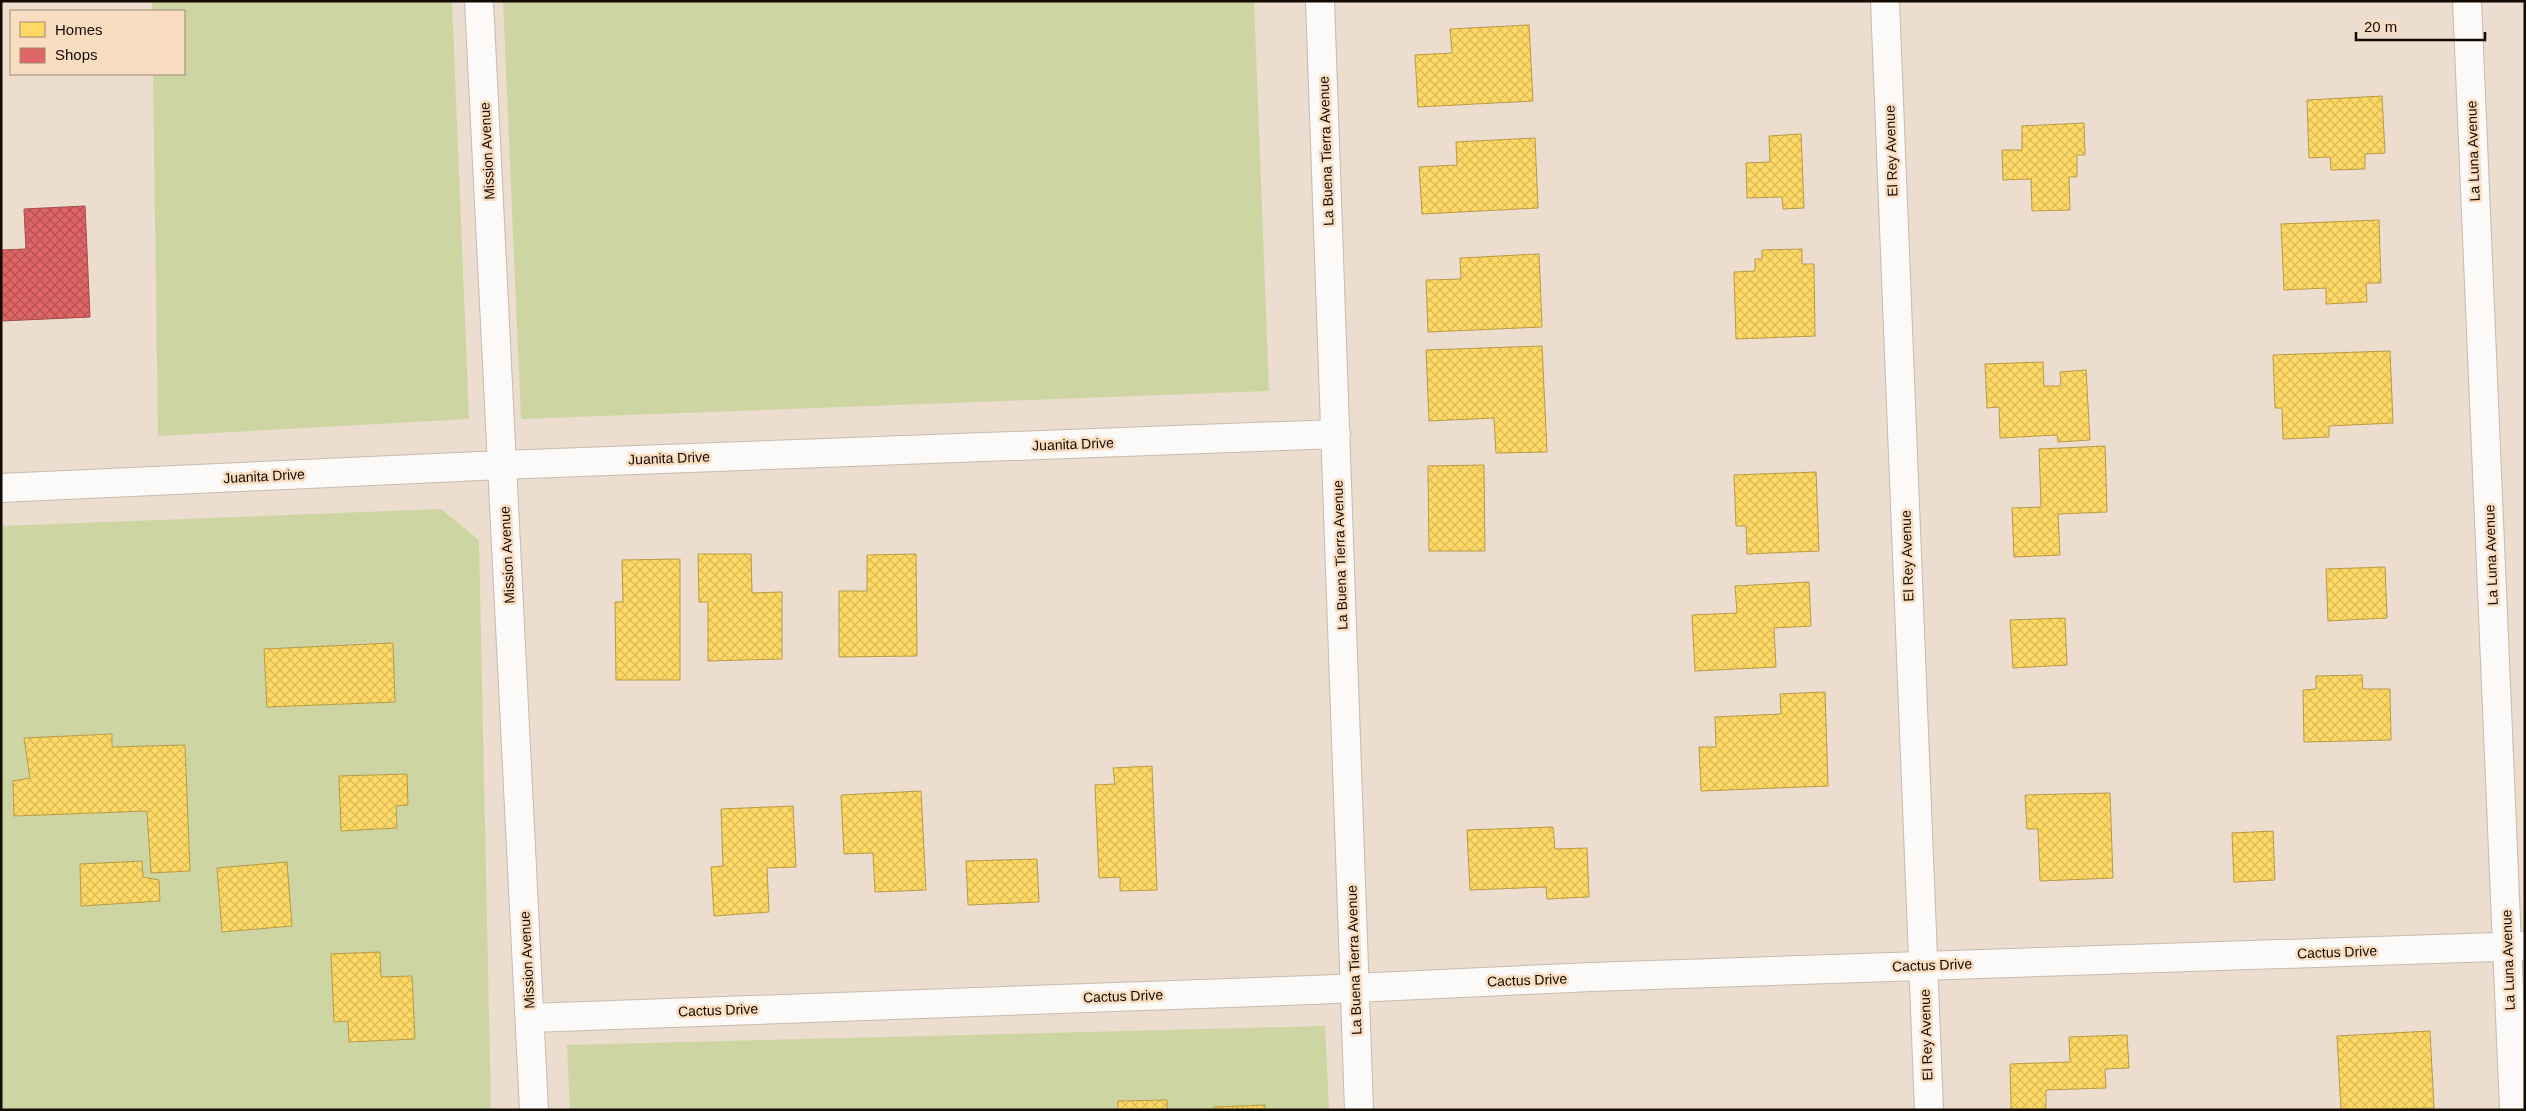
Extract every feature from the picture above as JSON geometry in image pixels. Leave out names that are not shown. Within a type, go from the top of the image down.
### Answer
[{"type":"street","name":"Mission Avenue","points":[[479,1],[534,1110]]},
{"type":"street","name":"La Buena Tierra Avenue","points":[[1320,1],[1359,1110]]},
{"type":"street","name":"El Rey Avenue","points":[[1885,1],[1929,1110]]},
{"type":"street","name":"La Luna Avenue","points":[[2467,1],[2516,946],[2514,1110]]},
{"type":"street","name":"Juanita Drive","points":[[1,488],[502,465],[1336,434]]},
{"type":"street","name":"Cactus Drive","points":[[530,1018],[1312,990],[1355,986],[2516,946]]},
{"type":"green space","points":[[152,1],[452,1],[469,419],[158,436],[153,75],[185,75],[185,10],[152,10]]},
{"type":"green space","points":[[503,1],[1254,1],[1269,391],[521,419]]},
{"type":"green space","points":[[441,509],[479,540],[491,1110],[1,1110],[1,526]]},
{"type":"green space","points":[[1325,1026],[1329,1110],[570,1110],[567,1045]]},
{"type":"building: Homes","points":[[1529,25],[1533,101],[1418,107],[1415,55],[1452,53],[1450,29]]},
{"type":"building: Homes","points":[[2382,96],[2385,153],[2365,154],[2365,169],[2331,170],[2330,157],[2309,158],[2307,100]]},
{"type":"building: Homes","points":[[2084,123],[2085,155],[2077,155],[2077,177],[2069,177],[2070,210],[2032,211],[2031,179],[2003,180],[2002,150],[2022,150],[2022,126]]},
{"type":"building: Homes","points":[[1801,134],[1804,208],[1783,209],[1782,197],[1747,198],[1746,163],[1770,162],[1769,136]]},
{"type":"building: Homes","points":[[1535,138],[1538,208],[1422,214],[1419,167],[1457,165],[1456,142]]},
{"type":"building: Homes","points":[[2379,220],[2381,283],[2366,283],[2367,302],[2326,304],[2326,288],[2284,290],[2281,224]]},
{"type":"building: Homes","points":[[1802,249],[1802,264],[1814,264],[1815,336],[1736,339],[1734,272],[1755,271],[1755,259],[1762,259],[1762,250]]},
{"type":"building: Homes","points":[[1539,254],[1542,327],[1428,332],[1426,280],[1461,279],[1460,258]]},
{"type":"building: Homes","points":[[1542,346],[1547,452],[1496,453],[1494,418],[1429,421],[1426,350]]},
{"type":"building: Homes","points":[[2390,351],[2393,423],[2329,426],[2329,437],[2283,439],[2282,408],[2275,408],[2273,355]]},
{"type":"building: Homes","points":[[2043,362],[2044,386],[2061,386],[2060,372],[2086,370],[2090,440],[2058,442],[2057,435],[2000,438],[1999,407],[1987,408],[1985,364]]},
{"type":"building: Homes","points":[[2105,446],[2107,512],[2058,514],[2060,555],[2014,557],[2012,508],[2041,507],[2039,449]]},
{"type":"building: Homes","points":[[1484,465],[1485,551],[1429,551],[1428,466]]},
{"type":"building: Homes","points":[[1816,472],[1819,551],[1747,554],[1746,526],[1736,526],[1734,475]]},
{"type":"building: Homes","points":[[698,554],[751,554],[752,593],[782,592],[782,659],[708,661],[708,602],[699,602]]},
{"type":"building: Homes","points":[[916,554],[917,656],[839,657],[839,591],[867,591],[867,555]]},
{"type":"building: Homes","points":[[680,559],[680,680],[616,680],[615,602],[623,602],[622,560]]},
{"type":"building: Homes","points":[[2385,567],[2387,618],[2328,621],[2326,569]]},
{"type":"building: Homes","points":[[1809,582],[1811,626],[1774,628],[1776,667],[1695,671],[1692,615],[1737,613],[1735,586]]},
{"type":"building: Homes","points":[[2065,618],[2067,665],[2013,668],[2010,620]]},
{"type":"building: Homes","points":[[393,643],[395,702],[267,707],[264,649]]},
{"type":"building: Homes","points":[[2362,675],[2363,689],[2390,689],[2391,740],[2304,742],[2303,690],[2316,689],[2316,676]]},
{"type":"building: Homes","points":[[1825,692],[1828,786],[1701,791],[1699,747],[1716,747],[1715,717],[1781,714],[1780,694]]},
{"type":"building: Homes","points":[[112,734],[112,747],[185,745],[190,871],[151,873],[147,811],[14,816],[13,781],[30,778],[24,738]]},
{"type":"building: Homes","points":[[1152,766],[1157,890],[1120,891],[1120,877],[1099,878],[1095,785],[1115,784],[1113,768]]},
{"type":"building: Homes","points":[[407,774],[408,805],[396,806],[397,828],[341,831],[339,776]]},
{"type":"building: Homes","points":[[921,791],[926,890],[875,892],[873,853],[844,854],[841,795]]},
{"type":"building: Homes","points":[[2110,793],[2113,878],[2040,881],[2038,829],[2027,829],[2025,795]]},
{"type":"building: Homes","points":[[793,806],[796,867],[767,868],[769,912],[714,916],[711,867],[723,866],[721,809]]},
{"type":"building: Homes","points":[[1553,827],[1555,849],[1587,848],[1589,897],[1547,899],[1546,887],[1470,890],[1467,830]]},
{"type":"building: Homes","points":[[2273,831],[2275,880],[2234,882],[2232,833]]},
{"type":"building: Homes","points":[[1037,859],[1039,902],[968,905],[966,861]]},
{"type":"building: Homes","points":[[142,861],[143,877],[159,880],[160,901],[81,906],[80,864]]},
{"type":"building: Homes","points":[[287,862],[292,926],[222,932],[217,868]]},
{"type":"building: Homes","points":[[380,952],[381,977],[412,976],[415,1039],[349,1042],[348,1021],[334,1022],[331,954]]},
{"type":"building: Homes","points":[[2430,1031],[2434,1108],[2341,1110],[2337,1036]]},
{"type":"building: Homes","points":[[2127,1035],[2129,1068],[2105,1069],[2106,1088],[2046,1090],[2046,1110],[2011,1110],[2010,1064],[2070,1062],[2069,1037]]},
{"type":"building: Homes","points":[[1167,1100],[1167,1110],[1118,1110],[1118,1101]]},
{"type":"building: Homes","points":[[1265,1105],[1265,1110],[1214,1110],[1214,1107]]},
{"type":"building: Shops","points":[[85,206],[90,317],[1,321],[1,250],[26,249],[24,209]]}]
